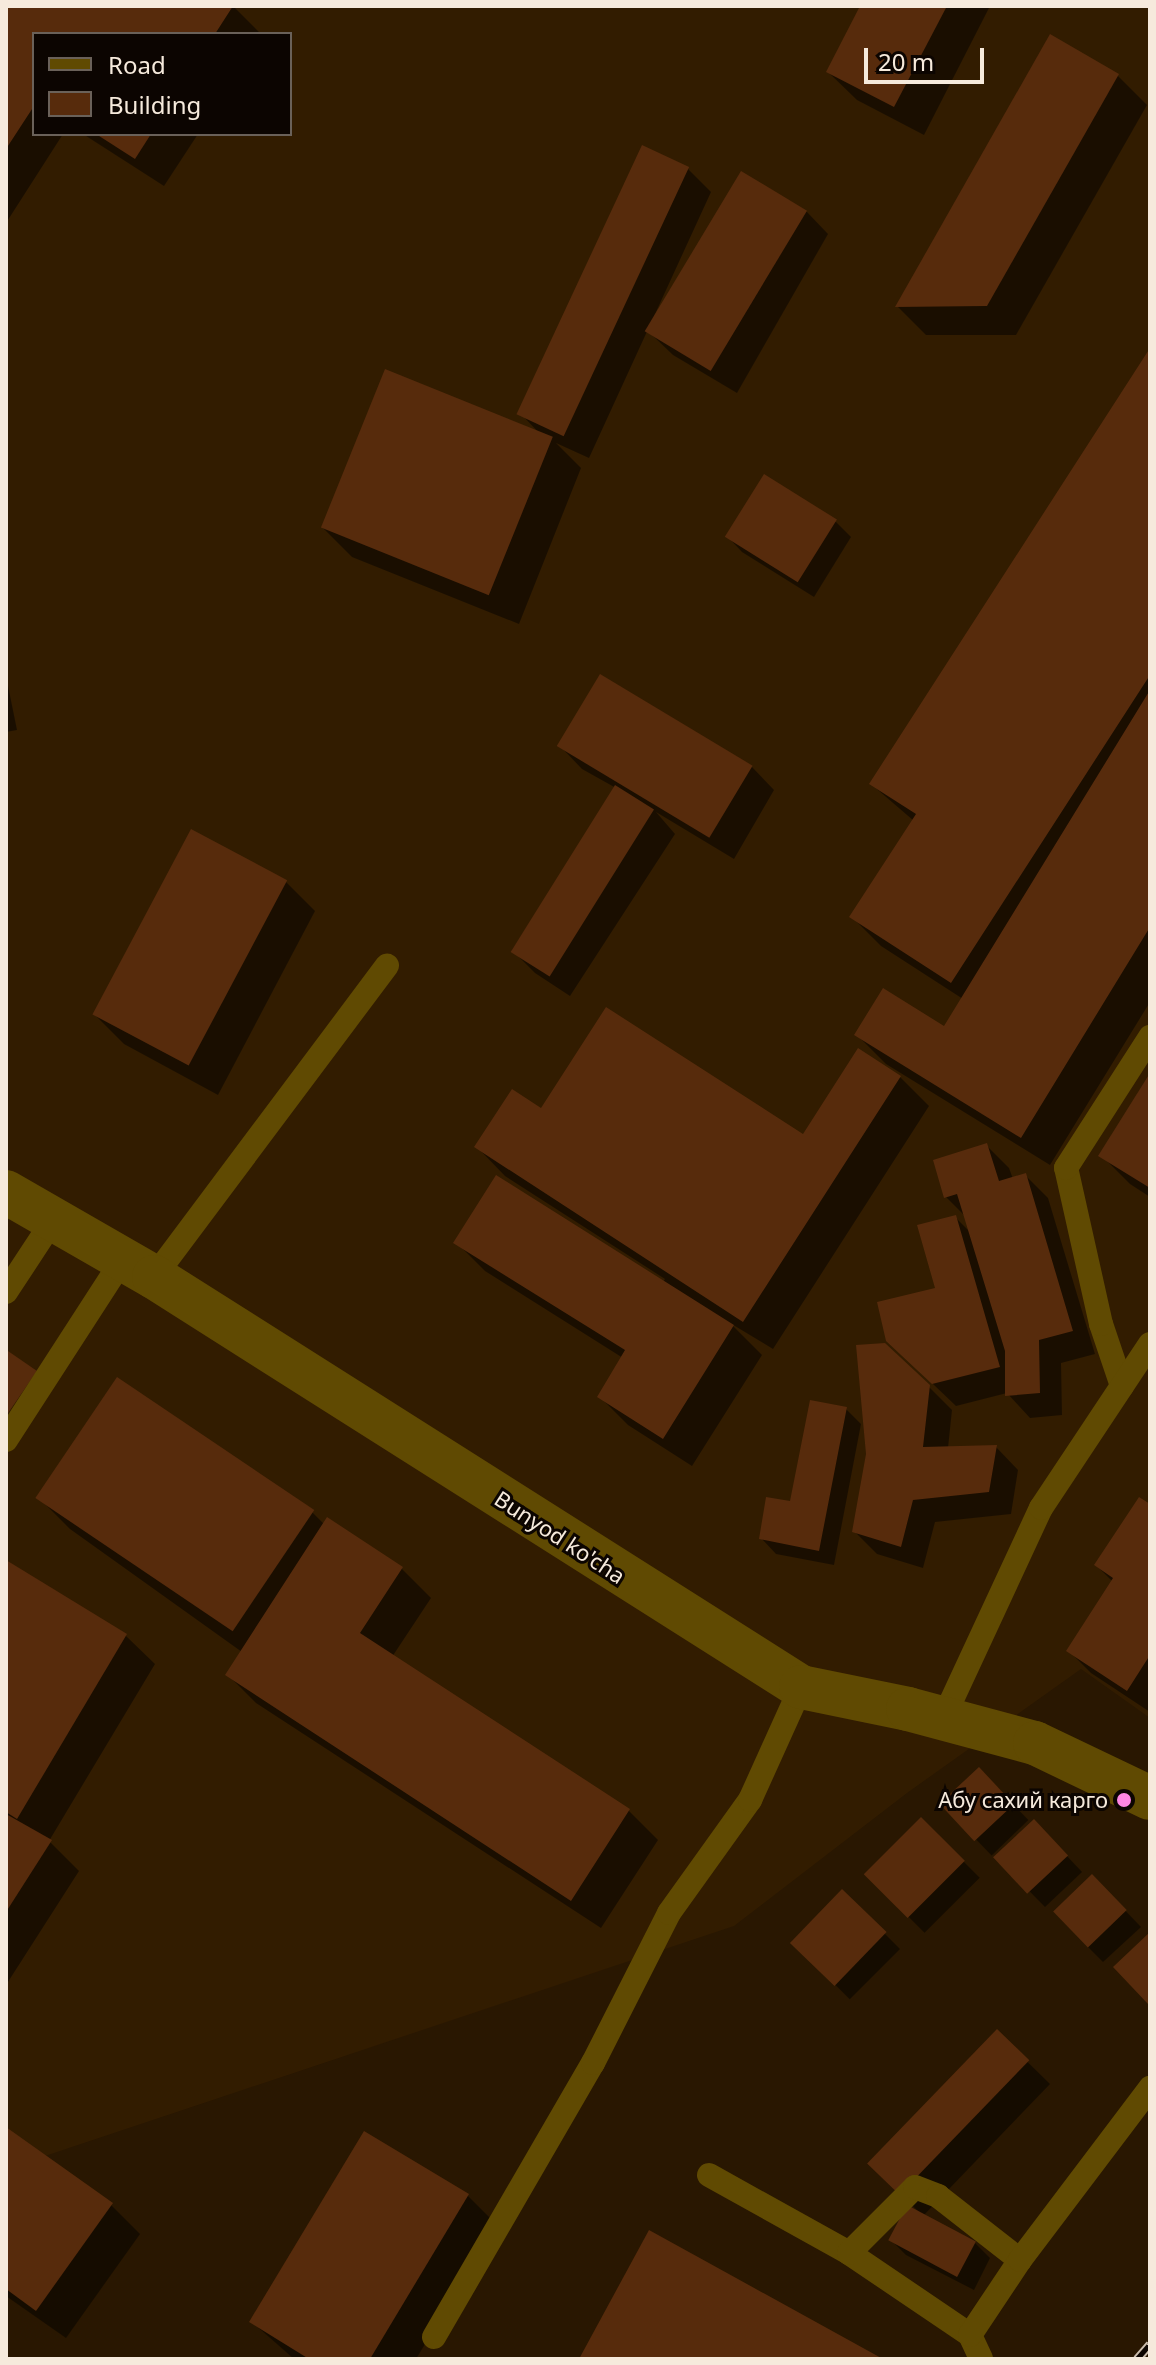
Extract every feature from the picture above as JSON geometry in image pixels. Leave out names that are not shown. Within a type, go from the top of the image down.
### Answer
[{"type":"street","name":"Bunyod ko'cha","points":[[6,1192],[139,1268],[801,1687],[1035,1743],[1147,1790]]},
{"type":"lane","points":[[6,1440],[139,1268],[387,966]]},
{"type":"lane","points":[[1122,1386],[1101,1324],[1066,1168],[1150,1037]]},
{"type":"lane","points":[[6,1292],[54,1219]]},
{"type":"lane","points":[[943,1719],[1041,1508],[1150,1344]]},
{"type":"lane","points":[[434,2337],[593,2063],[669,1913],[750,1800],[801,1687]]},
{"type":"lane","points":[[970,2335],[1020,2260],[1150,2088]]},
{"type":"lane","points":[[709,2175],[849,2253],[970,2335],[981,2359]]},
{"type":"lane","points":[[849,2253],[915,2187],[938,2196],[1020,2260]]},
{"type":"shaded area","points":[[6,6],[1150,6],[1150,1718],[1081,1669],[907,1793],[734,1926],[6,2169]]},
{"type":"building","points":[[6,6],[233,6],[216,32],[32,32],[32,109],[6,149]]},
{"type":"building","points":[[860,6],[947,6],[894,107],[826,72]]},
{"type":"building","points":[[1050,34],[1119,74],[987,306],[895,307]]},
{"type":"building","points":[[99,136],[150,136],[135,159]]},
{"type":"building","points":[[642,145],[689,167],[564,436],[516,414]]},
{"type":"building","points":[[741,171],[807,211],[711,371],[645,331]]},
{"type":"building","points":[[1150,348],[1150,675],[951,983],[849,917],[916,814],[869,784]]},
{"type":"building","points":[[385,369],[553,437],[489,595],[321,528]]},
{"type":"building","points":[[764,474],[837,520],[798,582],[725,537]]},
{"type":"building","points":[[600,674],[753,766],[709,838],[557,746]]},
{"type":"building","points":[[1150,690],[1150,927],[1021,1138],[854,1035],[883,988],[944,1026]]},
{"type":"building","points":[[615,785],[654,809],[550,976],[511,952]]},
{"type":"building","points":[[191,829],[287,880],[189,1066],[92,1014]]},
{"type":"building","points":[[606,1007],[803,1134],[858,1048],[901,1076],[743,1322],[474,1147],[512,1089],[541,1108]]},
{"type":"building","points":[[1150,1073],[1150,1188],[1098,1156]]},
{"type":"building","points":[[987,1143],[999,1181],[1026,1173],[1073,1331],[1039,1340],[1040,1393],[1005,1396],[1005,1351],[957,1194],[944,1198],[933,1160]]},
{"type":"building","points":[[496,1175],[734,1325],[663,1439],[597,1397],[625,1350],[453,1243]]},
{"type":"building","points":[[956,1215],[1000,1367],[932,1384],[886,1341],[877,1302],[935,1288],[917,1225]]},
{"type":"building","points":[[885,1343],[930,1385],[923,1447],[997,1445],[989,1492],[913,1500],[901,1547],[852,1532],[866,1454],[856,1345]]},
{"type":"building","points":[[8,1351],[37,1371],[6,1416],[6,1354]]},
{"type":"building","points":[[117,1377],[314,1510],[233,1631],[35,1498]]},
{"type":"building","points":[[810,1400],[847,1407],[819,1551],[759,1539],[766,1497],[790,1501]]},
{"type":"building","points":[[1139,1497],[1150,1504],[1150,1655],[1127,1691],[1066,1651],[1113,1578],[1094,1565]]},
{"type":"building","points":[[327,1517],[403,1567],[360,1633],[630,1809],[571,1901],[225,1675]]},
{"type":"building","points":[[6,1560],[127,1634],[17,1819],[6,1812]]},
{"type":"building","points":[[979,1767],[1014,1804],[974,1841],[940,1804]]},
{"type":"building","points":[[6,1814],[52,1840],[6,1912]]},
{"type":"building","points":[[921,1817],[965,1861],[908,1918],[864,1874]]},
{"type":"building","points":[[1034,1819],[1068,1856],[1027,1894],[993,1857]]},
{"type":"building","points":[[1092,1874],[1127,1910],[1088,1947],[1053,1912]]},
{"type":"building","points":[[842,1889],[887,1932],[834,1986],[790,1943]]},
{"type":"building","points":[[1150,1932],[1150,2002],[1148,2004],[1113,1967]]},
{"type":"building","points":[[997,2029],[1029,2060],[899,2195],[867,2164]]},
{"type":"building","points":[[6,2127],[113,2203],[36,2311],[6,2289]]},
{"type":"building","points":[[364,2131],[469,2194],[370,2359],[309,2359],[249,2322]]},
{"type":"building","points":[[907,2205],[976,2242],[957,2277],[888,2240]]},
{"type":"building","points":[[649,2230],[883,2359],[579,2359]]},
{"type":"railway","points":[[1137,2359],[1150,2344]]},
{"type":"place","name":"Абу сахий карго","points":[[1124,1800]]}]
